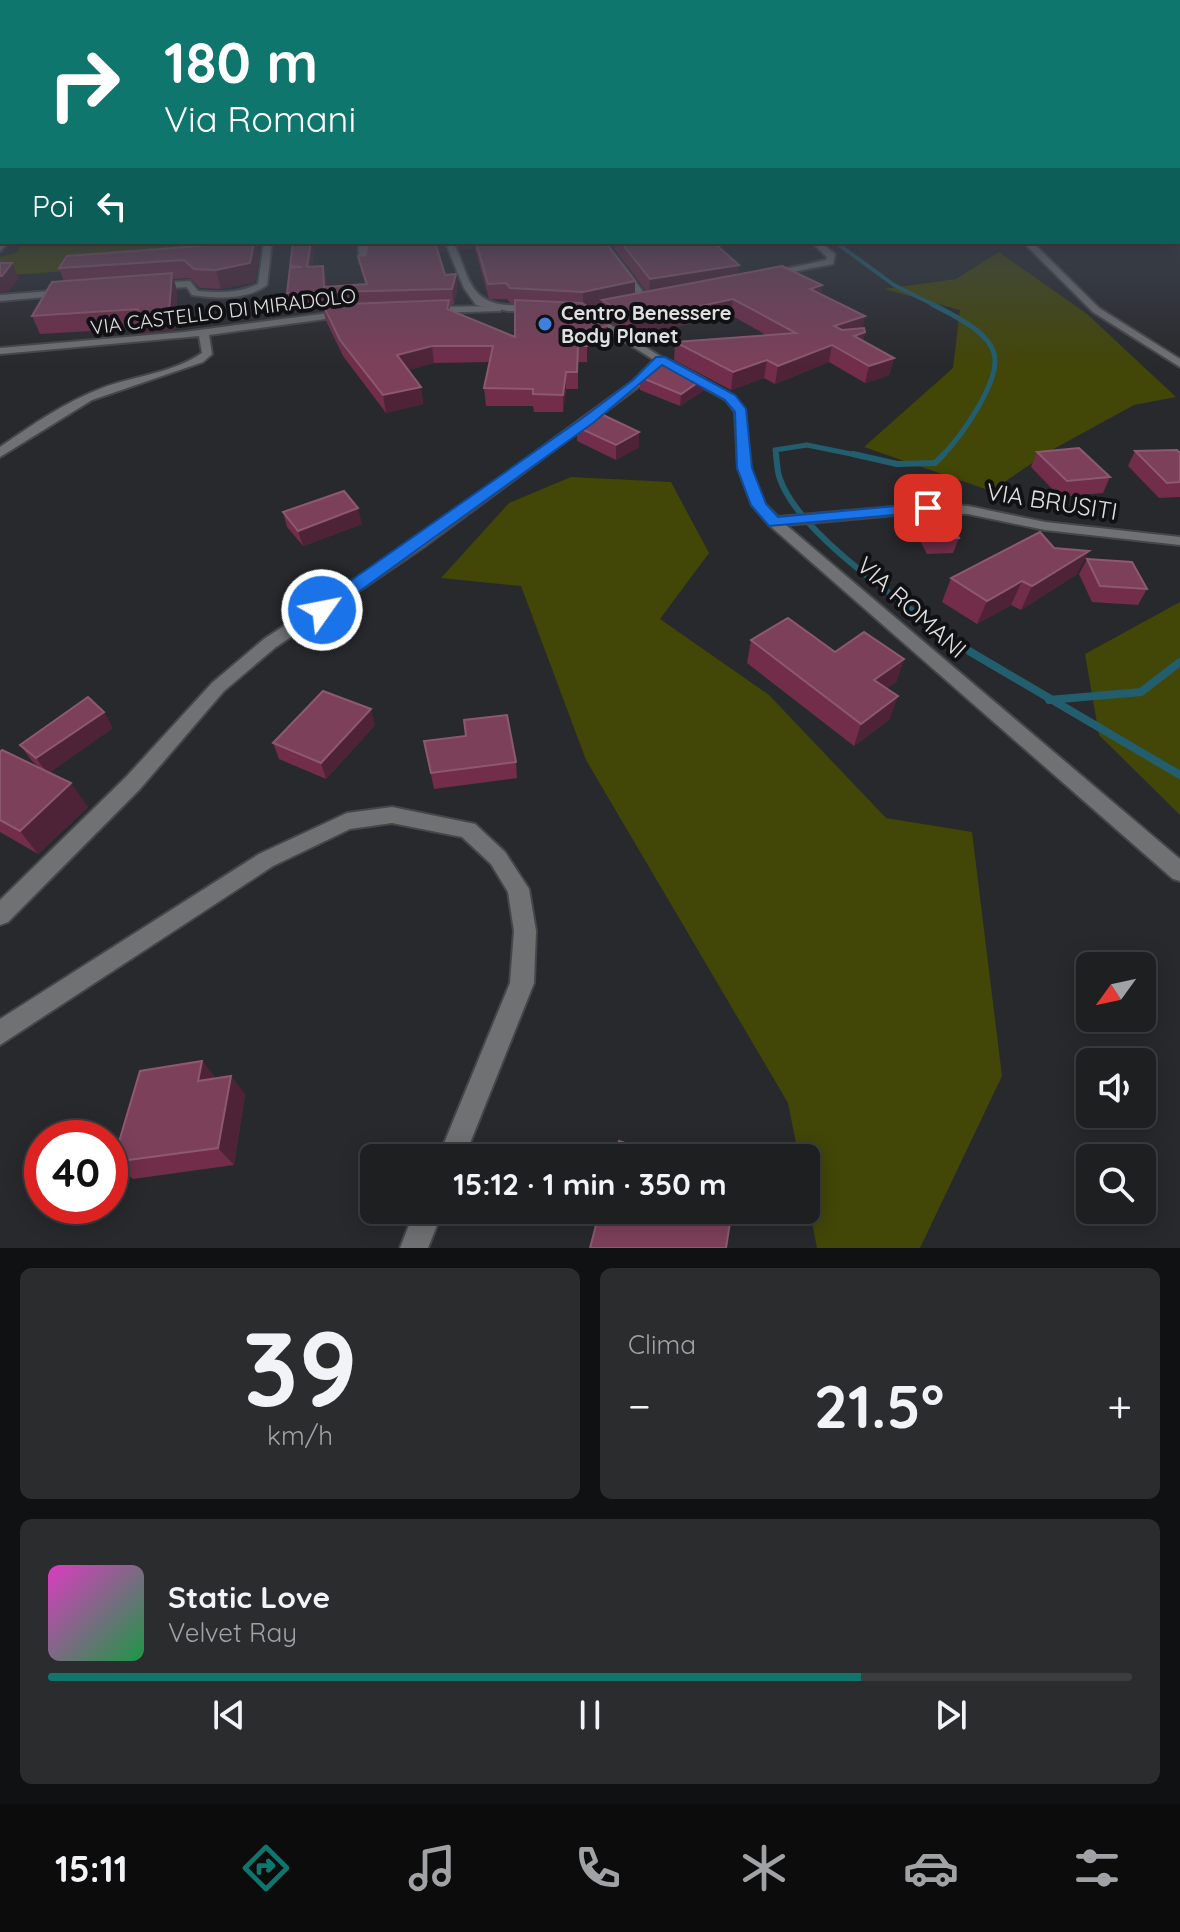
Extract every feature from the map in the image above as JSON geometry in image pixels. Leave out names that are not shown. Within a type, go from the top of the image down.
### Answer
[{"type":"street","points":[[139,288],[190,284],[195,293],[213,296],[252,291],[262,285],[267,249]]},
{"type":"street","points":[[363,249],[364,263]]},
{"type":"street","points":[[452,249],[467,293],[498,309]]},
{"type":"street","points":[[606,249],[640,301],[659,298]]},
{"type":"street","points":[[765,276],[830,262],[832,256],[824,249]]},
{"type":"street","points":[[1034,249],[1096,310],[1180,364]]},
{"type":"street","points":[[0,298],[72,293]]},
{"type":"street","points":[[0,915],[133,783],[218,687],[270,643],[420,543],[637,383],[661,360],[578,312],[607,307]]},
{"type":"street","points":[[412,311],[552,309]]},
{"type":"street","name":"VIA CASTELLO DI MIRADOLO","points":[[0,351],[203,332],[358,313]]},
{"type":"street","points":[[0,453],[44,422],[101,393],[151,374],[197,363],[207,354],[203,332]]},
{"type":"street","name":"VIA ROMANI","points":[[661,360],[730,398],[741,412],[744,468],[759,505],[881,610],[1008,727],[1180,872]]},
{"type":"street","name":"VIA BRUSITI","points":[[778,522],[928,508],[968,510],[1045,526],[1180,541]]},
{"type":"street","points":[[0,1033],[266,860],[347,821],[392,815],[468,830],[498,858],[518,889],[525,931],[522,983],[457,1144]]},
{"type":"street","points":[[414,1248],[423,1224]]},
{"type":"shaded area","points":[[19,249],[197,249],[199,261],[0,276],[0,257]]},
{"type":"shaded area","points":[[999,252],[1087,314],[1176,397],[1134,405],[1050,451],[991,491],[864,447],[953,368],[960,310],[884,289],[956,279]]},
{"type":"shaded area","points":[[571,477],[671,482],[709,553],[660,619],[769,695],[886,818],[972,832],[1002,1076],[920,1248],[817,1248],[812,1224],[820,1224],[820,1144],[796,1144],[788,1103],[586,760],[521,586],[441,578],[509,503]]},
{"type":"shaded area","points":[[1180,602],[1180,815],[1099,735],[1085,654]]},
{"type":"building","points":[[157,249],[253,249],[250,263],[216,270],[194,269],[184,260],[59,268],[67,256]]},
{"type":"building","points":[[292,249],[310,249],[307,267],[323,266],[324,287],[367,284],[358,256],[366,255],[367,249],[437,249],[445,275],[456,274],[452,289],[287,293],[290,268],[302,267],[290,266]]},
{"type":"building","points":[[478,249],[611,249],[635,281],[583,292],[510,288],[506,283],[488,284]]},
{"type":"building","points":[[627,249],[721,249],[739,265],[650,279]]},
{"type":"building","points":[[0,263],[12,263],[2,276],[0,276]]},
{"type":"building","points":[[782,266],[822,285],[810,289],[865,316],[834,326],[842,330],[864,328],[865,332],[854,336],[894,358],[869,366],[832,345],[778,366],[767,360],[733,372],[675,342],[796,333],[733,299],[635,320],[602,300]]},
{"type":"building","points":[[172,273],[169,312],[137,314],[138,309],[32,316],[52,282]]},
{"type":"building","points":[[449,300],[447,309],[515,337],[515,300],[582,303],[608,319],[608,326],[585,331],[587,346],[578,346],[577,372],[566,372],[563,395],[533,394],[533,389],[484,388],[493,346],[432,346],[397,355],[421,387],[383,395],[340,340],[323,305]]},
{"type":"building","points":[[672,361],[704,378],[681,394],[640,377],[654,365]]},
{"type":"building","points":[[601,414],[639,432],[616,445],[577,427]]},
{"type":"building","points":[[1079,448],[1110,477],[1067,481],[1037,452]]},
{"type":"building","points":[[1177,450],[1180,453],[1180,482],[1167,483],[1135,451]]},
{"type":"building","points":[[344,491],[358,508],[298,531],[283,512]]},
{"type":"building","points":[[914,504],[940,504],[959,538],[932,538]]},
{"type":"building","points":[[1040,532],[1054,548],[1089,551],[1032,586],[1022,581],[987,601],[951,578]]},
{"type":"building","points":[[1087,559],[1132,562],[1147,589],[1100,586]]},
{"type":"building","points":[[788,618],[835,652],[864,632],[904,659],[874,680],[898,696],[861,724],[751,640]]},
{"type":"building","points":[[323,691],[371,709],[321,763],[273,743]]},
{"type":"building","points":[[88,697],[104,712],[36,758],[20,745]]},
{"type":"building","points":[[507,715],[516,762],[431,773],[424,741],[466,736],[464,720]]},
{"type":"building","points":[[2,750],[71,783],[20,831],[0,820]]},
{"type":"building","points":[[202,1061],[198,1081],[231,1076],[218,1148],[128,1160],[128,1120],[125,1120],[140,1071]]},
{"type":"building","points":[[596,1224],[730,1224],[726,1248],[590,1248]]},
{"type":"waterway","points":[[845,249],[894,285],[932,304]]},
{"type":"waterway","points":[[932,304],[936,306]]},
{"type":"waterway","points":[[932,304],[968,324],[984,337],[994,353],[995,364],[978,408],[942,456]]},
{"type":"waterway","points":[[776,456],[775,450],[807,445],[861,456]]},
{"type":"waterway","points":[[776,454],[780,479],[792,502],[812,526],[864,574],[971,653]]},
{"type":"waterway","points":[[853,454],[897,464],[935,463],[942,456]]},
{"type":"waterway","points":[[969,651],[1052,700]]},
{"type":"waterway","points":[[1052,700],[1141,692],[1180,662]]},
{"type":"waterway","points":[[1052,700],[1180,775]]},
{"type":"place","name":"Centro Benessere Body Planet","points":[[545,324]]},
{"type":"route","points":[[322,610],[420,543],[522,465],[588,420],[637,383],[661,360],[697,377],[730,398],[741,412],[744,468],[751,491],[774,522],[928,508]]}]
